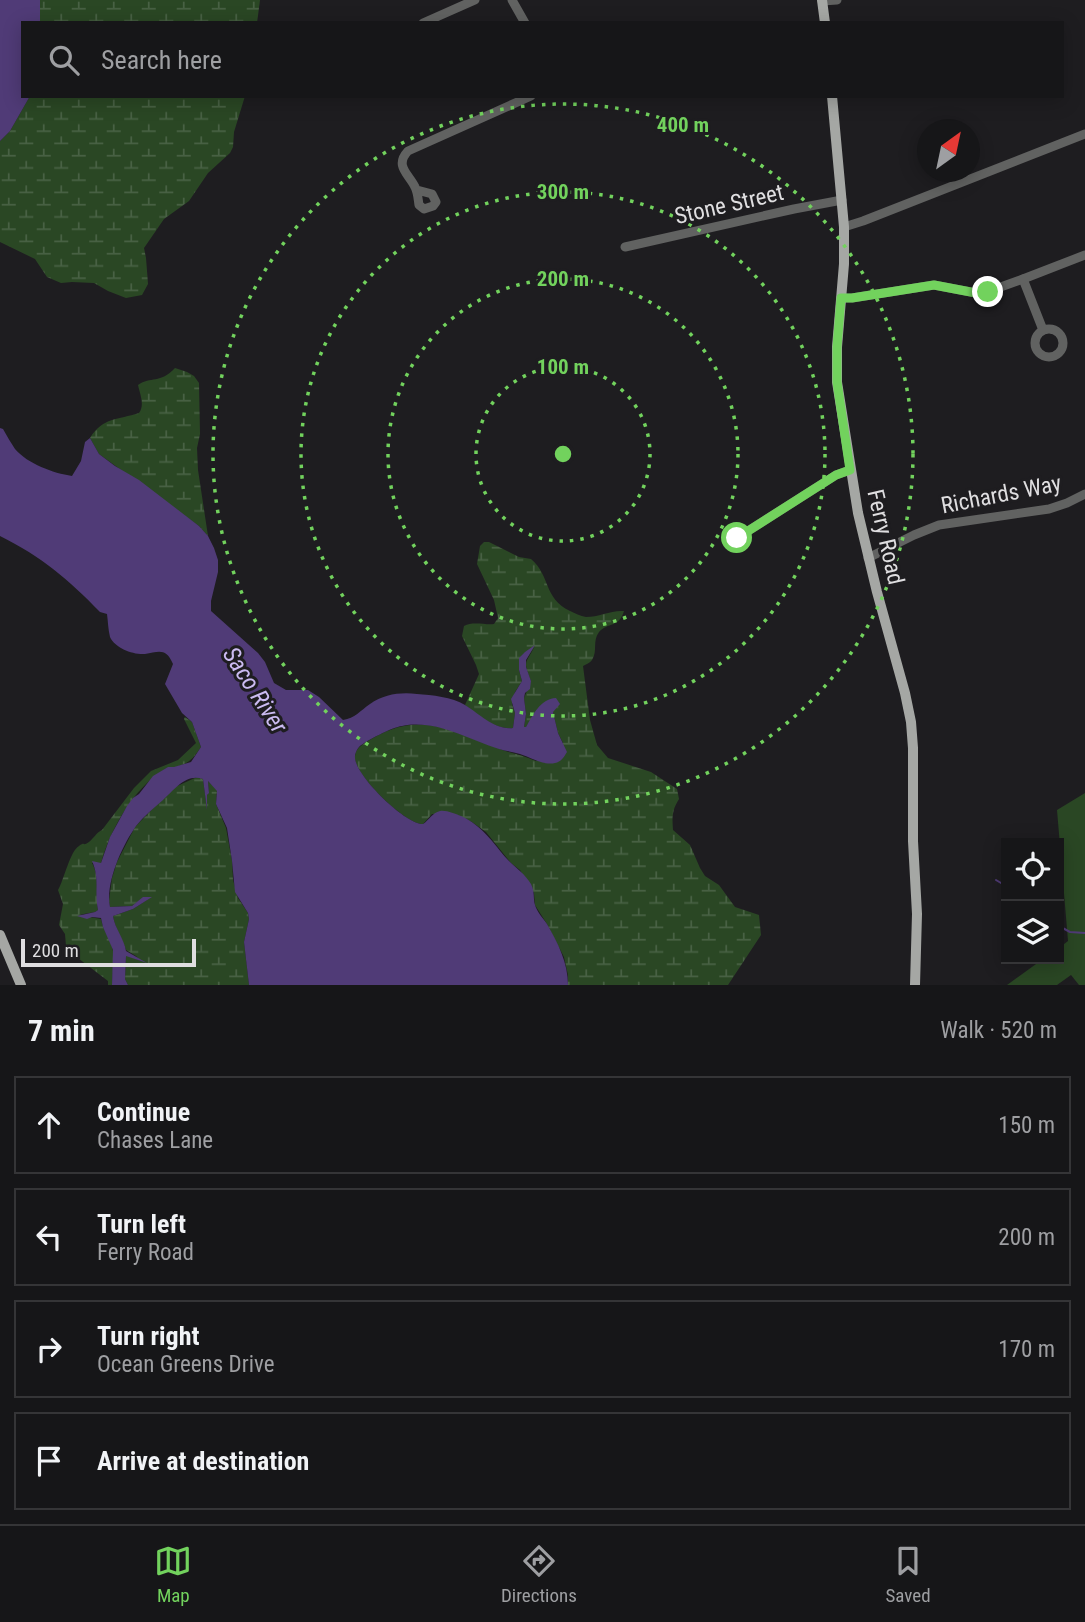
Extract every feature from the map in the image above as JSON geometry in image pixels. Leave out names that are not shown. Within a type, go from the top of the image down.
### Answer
[{"type":"main road","points":[[822,1],[825,21]]},
{"type":"main road","name":"Ferry Road","points":[[832,98],[844,227],[837,382],[850,470],[867,554],[911,722],[912,831],[917,914],[915,985]]},
{"type":"main road","points":[[0,935],[22,985]]},
{"type":"street","points":[[428,21],[475,0]]},
{"type":"street","points":[[512,0],[524,21]]},
{"type":"street","points":[[822,1],[837,0]]},
{"type":"street","points":[[417,190],[402,165],[402,158],[408,151],[527,98]]},
{"type":"street","points":[[844,227],[1085,134]]},
{"type":"street","name":"Stone Street","points":[[625,247],[842,200]]},
{"type":"street","points":[[841,298],[934,285],[980,293],[993,291],[1085,255]]},
{"type":"street","points":[[1023,279],[1043,330]]},
{"type":"street","points":[[737,538],[836,475],[850,470]]},
{"type":"street","name":"Richards Way","points":[[867,554],[878,554],[939,525],[1048,509],[1085,494]]},
{"type":"green space","points":[[40,0],[260,0],[257,21],[40,21]]},
{"type":"green space","points":[[29,98],[244,98],[230,153],[208,173],[189,201],[164,219],[144,248],[148,284],[142,295],[126,298],[94,283],[61,283],[47,277],[35,259],[0,242],[0,141],[10,131]]},
{"type":"green space","points":[[175,368],[194,376],[199,383],[198,470],[208,536],[199,526],[99,454],[90,438],[100,426],[139,413],[142,403],[138,385],[165,376]]},
{"type":"green space","points":[[484,542],[519,557],[531,559],[542,572],[555,600],[570,611],[586,617],[624,611],[619,620],[599,632],[594,657],[583,666],[590,720],[597,745],[608,758],[651,772],[677,789],[679,799],[673,814],[673,830],[690,845],[705,876],[719,885],[735,907],[759,915],[761,935],[728,985],[568,985],[564,957],[535,905],[534,893],[520,870],[486,832],[455,814],[432,814],[423,824],[415,822],[382,797],[356,764],[357,750],[373,738],[390,730],[420,724],[448,730],[536,761],[563,743],[553,712],[541,705],[524,727],[524,698],[531,681],[526,663],[535,646],[519,670],[522,681],[512,704],[515,713],[513,728],[494,725],[465,705],[479,674],[462,636],[464,626],[475,623],[494,624],[498,618],[494,600],[477,564],[480,546]]},
{"type":"green space","points":[[185,717],[192,722],[201,747],[188,762],[165,769],[143,787],[117,823],[101,863],[92,863],[96,874],[98,910],[78,915],[101,919],[111,942],[114,955],[112,985],[108,985],[108,981],[66,946],[65,934],[59,925],[63,904],[58,890],[76,849],[102,830],[134,788],[151,771],[178,760],[196,743]]},
{"type":"green space","points":[[197,777],[203,779],[207,809],[208,781],[217,790],[216,804],[226,828],[233,880],[238,898],[248,913],[244,942],[249,985],[128,985],[125,979],[126,955],[141,961],[126,950],[113,916],[133,909],[147,900],[143,898],[132,906],[110,907],[112,878],[117,862],[135,827],[173,788]]},
{"type":"green space","points":[[1085,793],[1085,985],[1079,985],[1071,975],[1057,985],[1007,985],[1036,964],[1064,964],[1064,944],[1068,941],[1064,893],[1064,838],[1059,838],[1057,810]]},
{"type":"water","points":[[0,0],[40,0],[40,21],[21,21],[21,98],[29,98],[10,131],[0,141]]},
{"type":"water","name":"Saco River","points":[[0,428],[15,449],[27,459],[49,470],[72,476],[81,461],[85,442],[90,438],[99,454],[139,480],[199,526],[208,536],[218,560],[211,611],[258,653],[274,683],[286,690],[308,690],[343,720],[381,698],[411,693],[454,700],[493,724],[513,728],[515,713],[511,699],[522,681],[519,658],[535,645],[526,660],[531,681],[530,689],[524,698],[524,727],[541,704],[556,698],[560,704],[553,712],[558,733],[567,752],[559,762],[542,762],[427,725],[398,727],[386,732],[359,747],[355,756],[362,774],[393,808],[423,824],[440,811],[469,820],[482,830],[529,880],[536,908],[562,953],[568,985],[249,985],[244,942],[249,919],[235,892],[227,828],[216,804],[217,791],[208,781],[207,810],[203,779],[191,778],[146,815],[136,826],[120,854],[112,876],[110,907],[132,906],[143,897],[152,897],[133,909],[113,916],[126,951],[147,963],[126,956],[125,979],[128,985],[112,985],[113,950],[101,918],[87,919],[77,916],[98,910],[96,874],[92,861],[101,863],[110,837],[127,806],[153,776],[168,767],[191,762],[201,747],[192,722],[182,713],[165,684],[173,664],[168,655],[161,652],[135,653],[120,647],[110,637],[107,614],[100,612],[42,561],[0,536]]},
{"type":"waterway","points":[[996,880],[1001,883]]},
{"type":"waterway","points":[[1064,929],[1085,933]]},
{"type":"route","points":[[737,538],[836,475],[850,470],[836,368],[841,298],[934,285],[976,293],[988,292]]}]
